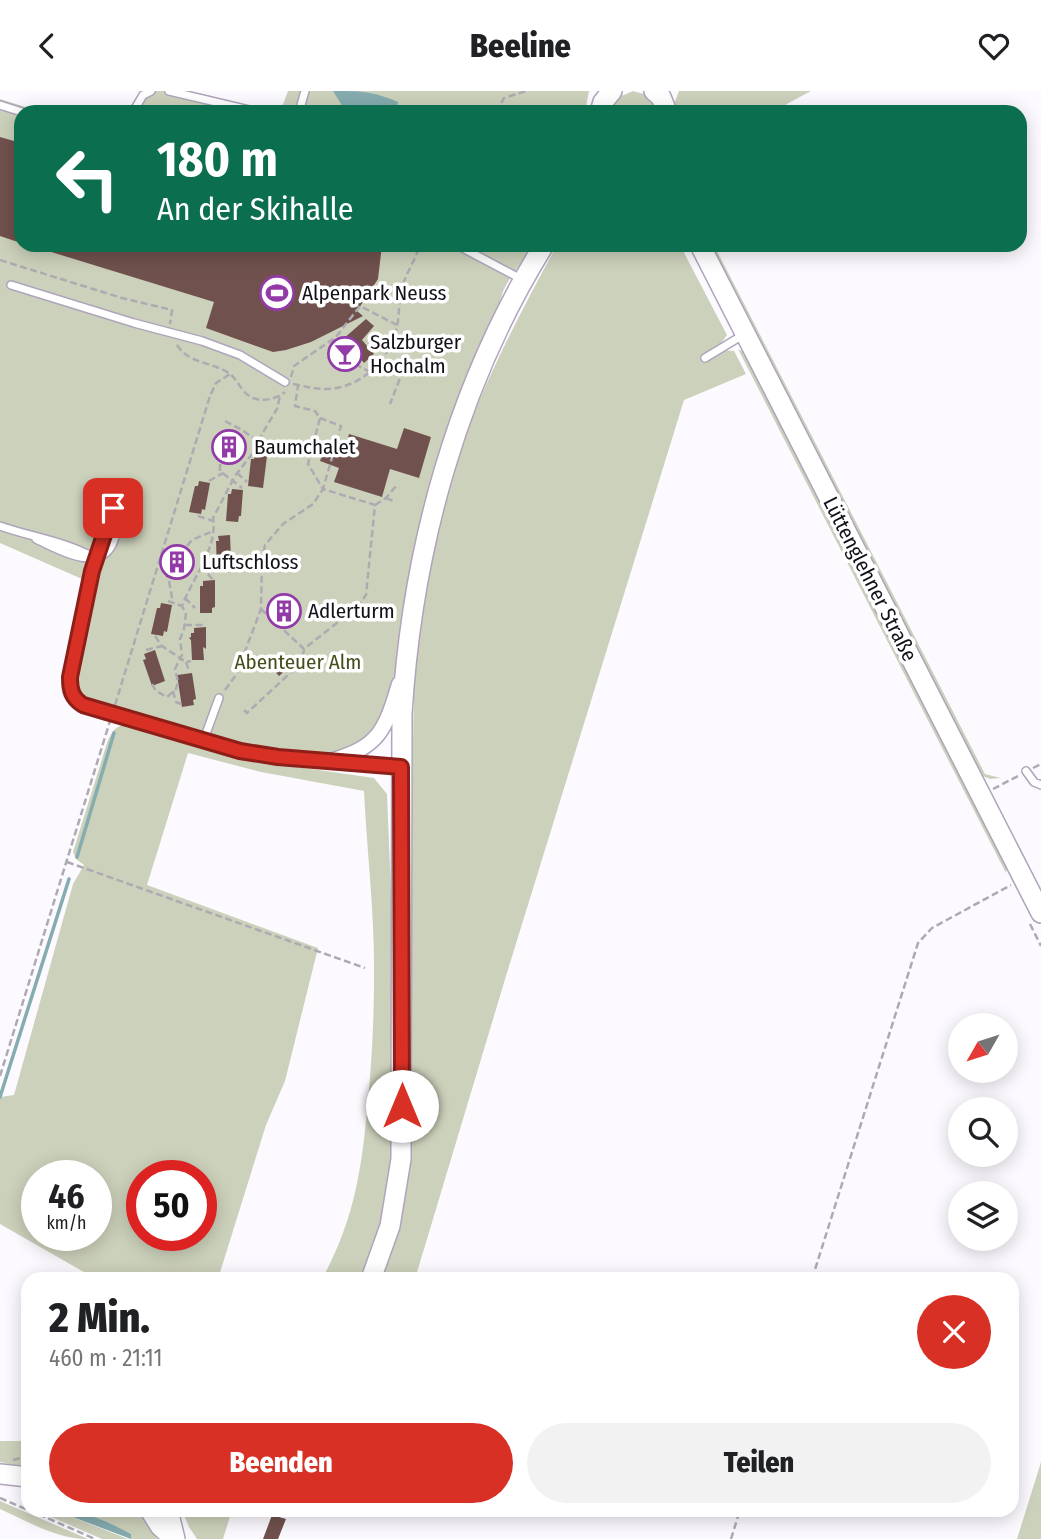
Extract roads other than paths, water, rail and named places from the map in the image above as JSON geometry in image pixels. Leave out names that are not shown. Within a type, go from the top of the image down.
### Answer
[{"type":"main road","points":[[374,1272],[390,1226],[401,1159],[401,767],[405,662],[425,545],[452,446],[487,356],[540,252]]},
{"type":"main road","name":"Lüttenglehner Straße","points":[[704,252],[1041,913]]},
{"type":"main road","points":[[0,1474],[21,1476]]},
{"type":"main road","points":[[160,1517],[174,1539]]},
{"type":"street","points":[[330,761],[355,754],[367,747],[376,737],[390,712],[405,662]]},
{"type":"lane","points":[[137,105],[143,95],[151,91]]},
{"type":"lane","points":[[169,91],[228,105]]},
{"type":"lane","points":[[472,252],[523,281]]},
{"type":"lane","points":[[11,285],[202,341],[240,355],[287,383]]},
{"type":"lane","points":[[705,358],[745,334]]},
{"type":"lane","points":[[113,508],[89,584],[70,677],[73,695],[83,705],[253,754],[401,767]]},
{"type":"lane","points":[[0,526],[77,557],[97,559]]},
{"type":"lane","points":[[203,741],[219,698]]},
{"type":"lane","points":[[1026,771],[1034,782],[1041,785]]},
{"type":"water","points":[[333,91],[374,94],[398,102],[397,105],[342,105]]},
{"type":"water","points":[[73,1517],[94,1517],[131,1534],[131,1539]]},
{"type":"waterway","points":[[77,857],[114,733]]},
{"type":"waterway","points":[[0,1097],[69,879]]},
{"type":"place","name":"Alpenpark Neuss","points":[[277,293]]},
{"type":"place","name":"Salzburger Hochalm","points":[[345,354]]},
{"type":"place","name":"Baumchalet","points":[[229,447]]},
{"type":"place","name":"Luftschloss","points":[[177,562]]},
{"type":"place","name":"Adlerturm","points":[[284,611]]},
{"type":"park label","name":"Abenteuer Alm","points":[[298,662]]}]
